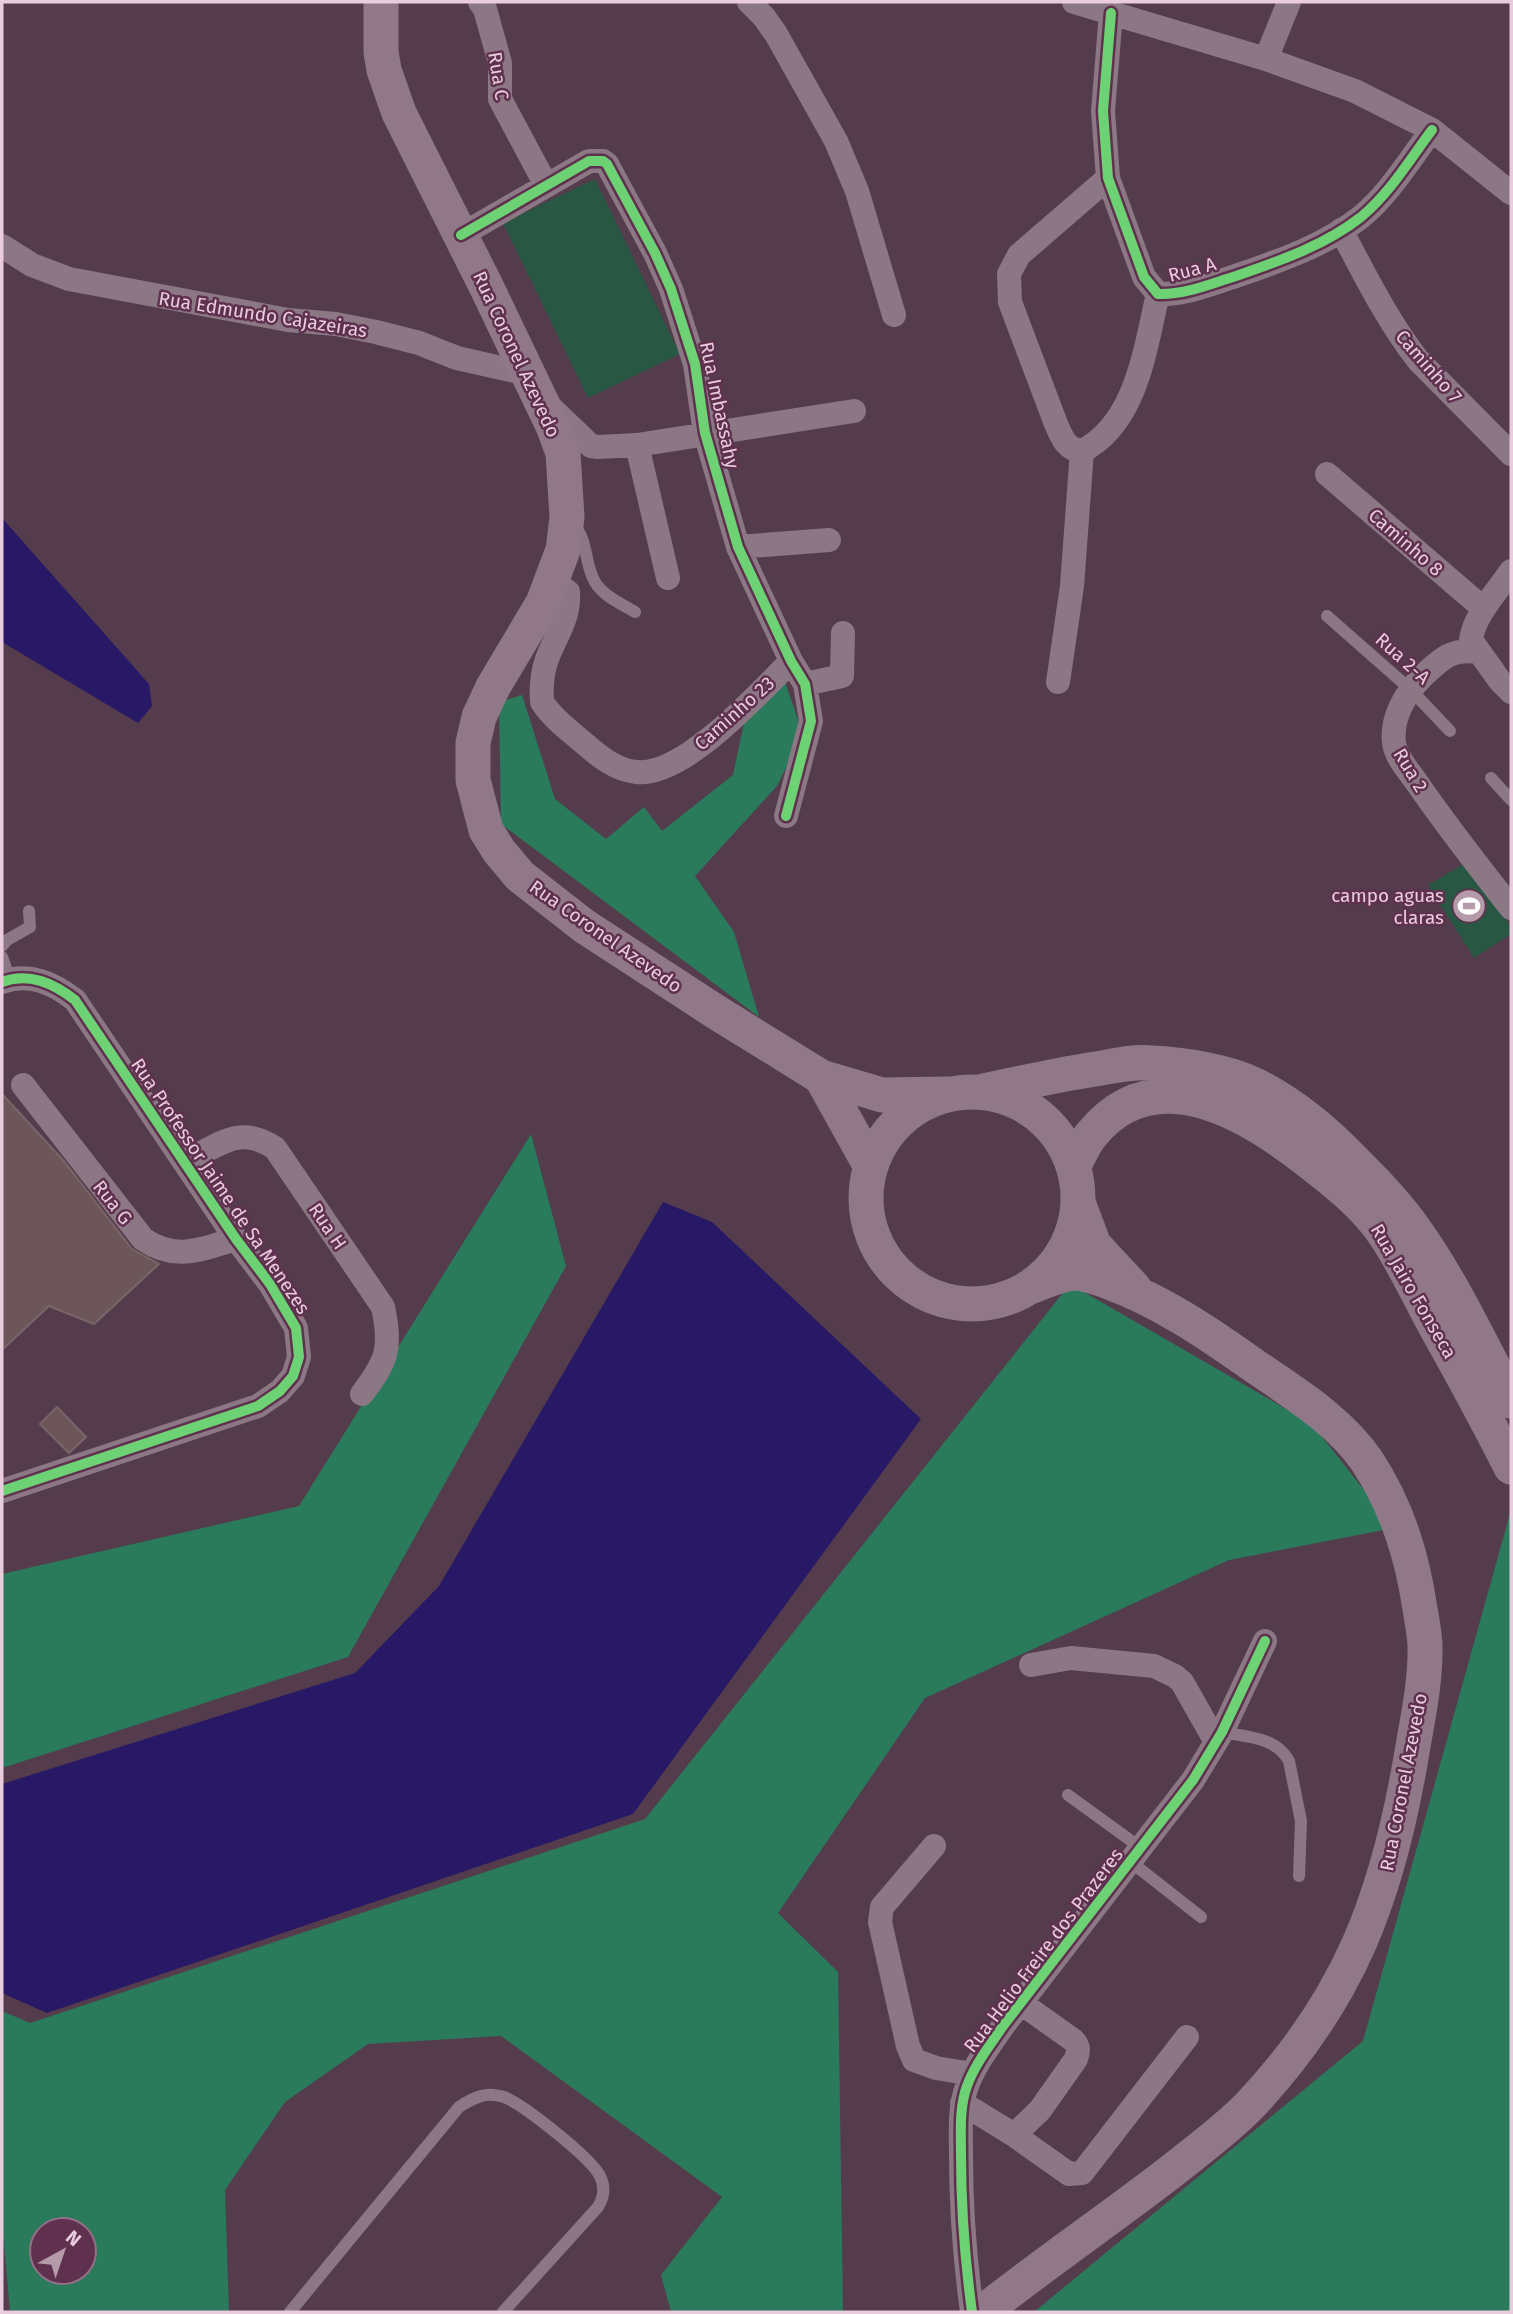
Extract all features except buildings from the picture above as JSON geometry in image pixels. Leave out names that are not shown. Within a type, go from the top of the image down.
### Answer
[{"type":"main road","name":"Rua Coronel Azevedo","points":[[381,2],[381,52],[390,91],[534,386],[563,453],[567,517],[563,550],[543,603],[493,687],[479,717],[474,743],[473,780],[486,830],[520,876],[584,926],[821,1077]]},
{"type":"main road","name":"Rua Jairo Fonseca","points":[[964,1093],[1121,1064],[1151,1062],[1226,1075],[1254,1084],[1307,1118],[1341,1148],[1408,1220],[1449,1283],[1511,1402]]},
{"type":"main road","points":[[821,1077],[882,1095],[964,1093],[1010,1099],[1038,1115],[1060,1138],[1074,1166],[1079,1202],[1094,1245],[1139,1293]]},
{"type":"main road","points":[[821,1077],[870,1165]]},
{"type":"main road","points":[[964,1093],[922,1104],[900,1119],[882,1140],[870,1165],[865,1194],[868,1223],[879,1250],[897,1273],[921,1291],[948,1302],[978,1304],[1006,1299],[1065,1274],[1080,1273],[1139,1293]]},
{"type":"main road","name":"Rua Jairo Fonseca","points":[[1074,1166],[1090,1136],[1102,1122],[1137,1102],[1155,1096],[1210,1102],[1265,1129],[1334,1183],[1387,1237],[1511,1467]]},
{"type":"main road","points":[[1033,1286],[1057,1263],[1072,1235],[1079,1202]]},
{"type":"main road","name":"Rua Coronel Azevedo","points":[[983,2312],[1150,2188],[1232,2122],[1255,2099],[1308,2035],[1334,1994],[1376,1906],[1398,1826],[1420,1709],[1425,1643],[1409,1550],[1392,1506],[1365,1458],[1331,1423],[1275,1380],[1139,1293]]},
{"type":"street","points":[[749,2],[776,34],[836,141],[857,191],[894,315]]},
{"type":"street","points":[[1074,2],[1266,59],[1355,91],[1432,130],[1511,193]]},
{"type":"street","points":[[1266,59],[1289,2]]},
{"type":"street","name":"Rua C","points":[[485,4],[500,63],[500,99],[546,185]]},
{"type":"street","name":"Rua A","points":[[1111,13],[1103,111],[1108,178],[1144,278],[1158,294],[1185,293],[1288,257],[1341,230],[1378,200],[1432,130]]},
{"type":"street","name":"Rua Imbassahy","points":[[461,235],[589,161],[603,161],[607,164],[656,253],[679,309],[695,364],[705,433],[738,547],[791,661],[805,684],[811,721],[786,816]]},
{"type":"street","points":[[1108,178],[1019,255],[1009,274],[1010,302],[1056,424],[1065,442],[1073,450],[1082,451],[1091,447],[1113,423],[1132,391],[1143,364],[1158,294]]},
{"type":"street","name":"Caminho 7","points":[[1341,230],[1376,295],[1418,360],[1511,454]]},
{"type":"street","name":"Rua Edmundo Cajazeiras","points":[[2,246],[32,265],[69,279],[288,320],[336,324],[376,332],[419,343],[534,386]]},
{"type":"street","points":[[534,386],[591,446],[598,447],[637,445],[853,411]]},
{"type":"street","points":[[637,445],[668,578]]},
{"type":"street","points":[[1058,682],[1072,586],[1082,451]]},
{"type":"street","name":"Caminho 8","points":[[1327,474],[1485,609]]},
{"type":"street","points":[[738,547],[829,540]]},
{"type":"street","points":[[1511,572],[1472,629],[1471,640],[1477,652],[1511,692]]},
{"type":"street","name":"Caminho 23","points":[[552,581],[568,592],[569,604],[566,621],[543,674],[542,702],[553,716],[597,754],[624,770],[639,773],[650,771],[667,766],[685,756],[722,729],[791,661]]},
{"type":"street","points":[[805,684],[842,676],[843,633]]},
{"type":"street","name":"Rua 2","points":[[1477,652],[1462,650],[1452,653],[1410,689],[1399,711],[1394,742],[1396,751],[1460,843],[1511,908]]},
{"type":"street","name":"Rua Professor Jaime de Sa Menezes","points":[[2,1491],[258,1406],[280,1391],[293,1376],[299,1357],[296,1328],[270,1284],[236,1239],[75,1000],[58,986],[34,978],[4,973]]},
{"type":"street","name":"Rua G","points":[[23,1085],[143,1240],[163,1250],[183,1253],[236,1239]]},
{"type":"street","name":"Rua H","points":[[185,1162],[232,1138],[248,1135],[262,1139],[275,1148],[383,1307],[389,1333],[386,1355],[362,1394]]},
{"type":"street","name":"Rua Helio Freire dos Prazeres","points":[[972,2312],[961,2190],[961,2103],[972,2074],[1021,2003],[1183,1795],[1219,1737],[1265,1641]]},
{"type":"street","points":[[1031,1665],[1071,1658],[1154,1666],[1175,1676],[1181,1682],[1219,1737]]},
{"type":"street","points":[[934,1846],[882,1907],[880,1922],[908,2046],[914,2060],[923,2065],[972,2074]]},
{"type":"street","points":[[1014,2134],[1040,2110],[1079,2051],[1073,2040],[1021,2003]]},
{"type":"street","points":[[961,2103],[1014,2134],[1069,2174],[1082,2173],[1187,2037]]},
{"type":"lane","points":[[567,517],[583,538],[595,582],[606,594],[635,612]]},
{"type":"lane","name":"Rua 2-A","points":[[1327,616],[1410,689],[1450,731]]},
{"type":"lane","points":[[1491,778],[1511,800]]},
{"type":"lane","points":[[2,946],[7,940],[30,927],[29,911]]},
{"type":"lane","points":[[1219,1737],[1273,1743],[1290,1761],[1301,1821],[1299,1877]]},
{"type":"lane","points":[[1068,1795],[1201,1917]]},
{"type":"lane","points":[[289,2312],[459,2107],[477,2096],[486,2095],[504,2097],[551,2130],[593,2166],[604,2189],[598,2207],[503,2312]]},
{"type":"green space","points":[[595,179],[680,354],[588,398],[503,223]]},
{"type":"green space","points":[[784,679],[803,734],[777,786],[695,876],[734,932],[759,1017],[501,824],[499,702],[522,695],[555,799],[606,839],[644,807],[662,831],[733,775],[744,723]]},
{"type":"green space","name":"campo aguas claras","points":[[1467,862],[1511,927],[1511,934],[1474,958],[1428,885]]},
{"type":"green space","points":[[531,1134],[566,1266],[348,1657],[2,1768],[2,1574],[299,1506]]},
{"type":"green space","points":[[1070,1284],[1312,1424],[1394,1528],[1229,1560],[925,1698],[778,1913],[838,1972],[843,2312],[671,2312],[661,2275],[722,2197],[501,2036],[368,2044],[285,2102],[225,2190],[229,2312],[10,2312],[2,2221],[2,2011],[30,2023],[645,1819]]},
{"type":"green space","points":[[1511,1510],[1511,2312],[1034,2312],[1363,2041]]},
{"type":"shaded area","points":[[2,518],[149,684],[152,706],[138,723],[2,642]]},
{"type":"shaded area","points":[[663,1202],[712,1222],[921,1419],[633,1814],[47,2013],[2,1993],[2,1784],[355,1673],[439,1586]]},
{"type":"cycle path","points":[[1111,13],[1103,111],[1108,178],[1144,277],[1158,294],[1188,291],[1236,276],[1301,252],[1332,236],[1361,217],[1381,197],[1432,130]]},
{"type":"cycle path","points":[[461,235],[589,161],[603,161],[607,164],[655,253],[671,289],[695,364],[705,433],[738,547],[791,661],[805,684],[811,721],[786,816]]},
{"type":"cycle path","points":[[2,982],[22,978],[40,981],[75,1000],[236,1239],[270,1284],[296,1328],[299,1357],[293,1376],[280,1391],[258,1406],[2,1491]]},
{"type":"cycle path","points":[[972,2312],[964,2234],[961,2138],[964,2094],[970,2078],[1003,2026],[1193,1780],[1222,1732],[1265,1641]]},
{"type":"place","name":"campo aguas claras","points":[[1469,906]]}]
